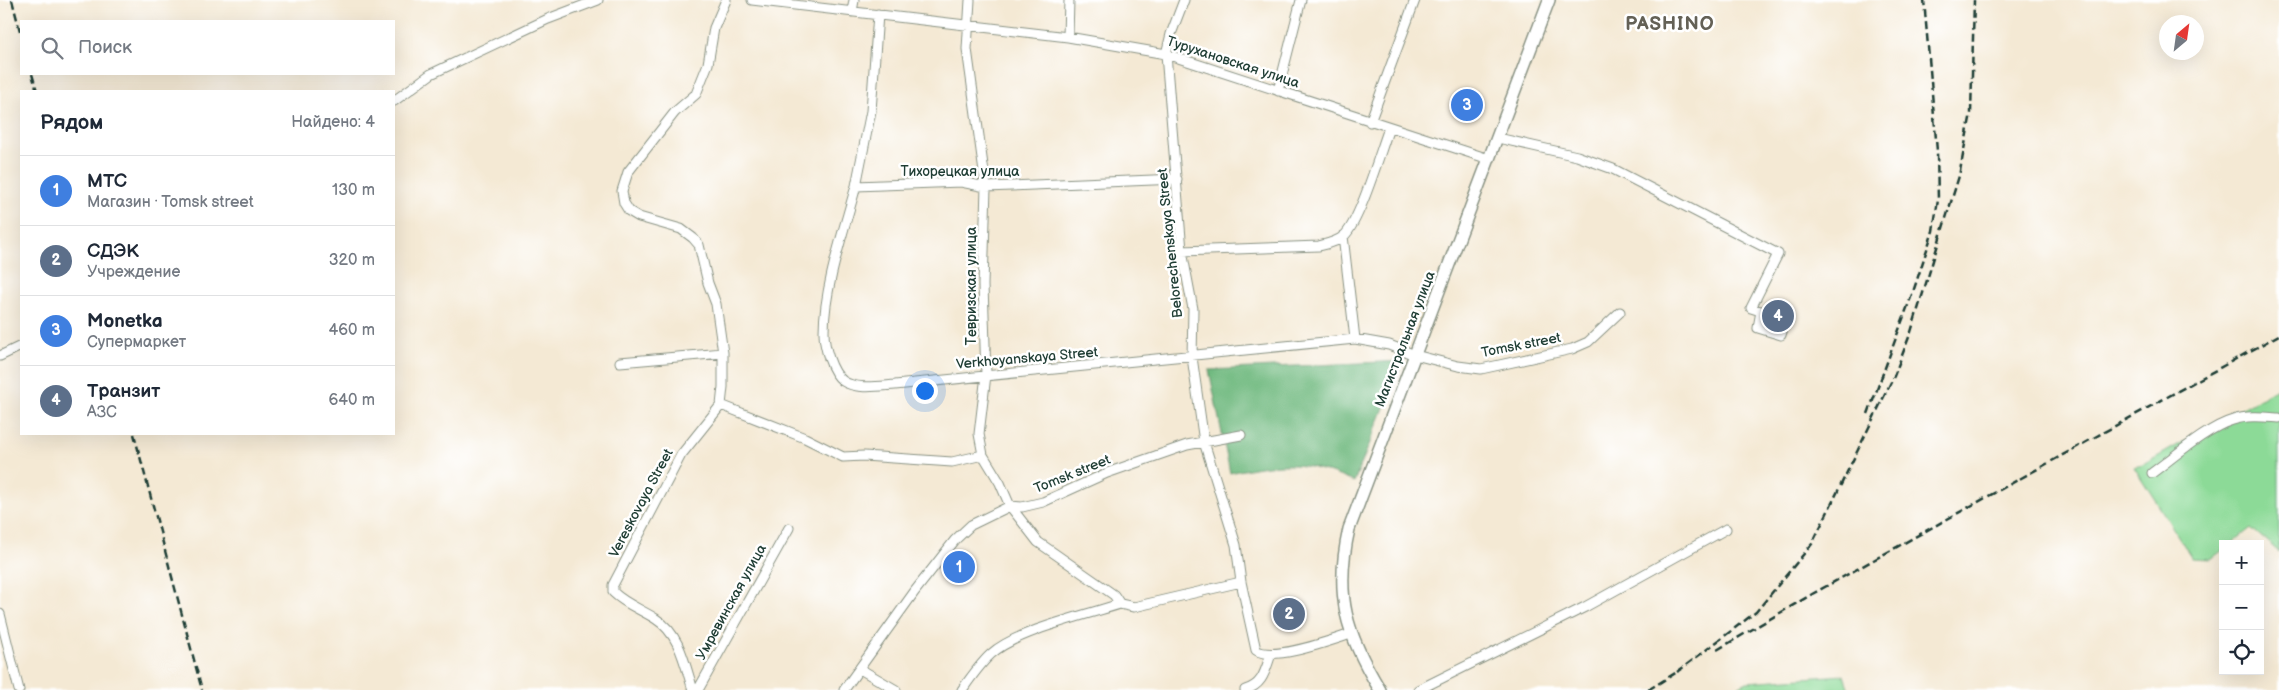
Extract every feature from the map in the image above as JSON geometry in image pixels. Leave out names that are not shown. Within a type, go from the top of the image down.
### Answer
[{"type":"main road","name":"Магистральная улица","points":[[1380,690],[1364,663],[1351,634],[1345,612],[1342,585],[1345,546],[1358,502],[1549,0]]},
{"type":"street","points":[[395,100],[431,74],[548,19],[598,0]]},
{"type":"street","points":[[726,0],[714,28],[708,64],[696,94],[675,112],[628,172],[622,191],[624,203],[629,211],[639,217],[681,229],[694,238],[698,245],[708,283],[716,304],[722,353],[723,387],[721,405],[805,438],[843,457],[864,456],[952,462],[983,455]]},
{"type":"street","name":"Турухановская улица","points":[[752,0],[1068,37],[1166,54],[1388,128],[1489,159]]},
{"type":"street","points":[[852,12],[854,0]]},
{"type":"street","name":"Тевризская улица","points":[[970,0],[967,49],[986,187],[983,285],[986,375],[979,434],[983,455],[1000,483],[1010,506],[1038,542],[1114,595],[1120,604]]},
{"type":"street","points":[[1068,37],[1069,0]]},
{"type":"street","name":"Belorechenskaya Street","points":[[1184,0],[1171,34],[1166,54],[1182,251],[1193,309],[1192,356],[1204,442],[1236,545],[1241,582],[1256,650],[1261,653],[1271,654]]},
{"type":"street","points":[[1278,91],[1301,0]]},
{"type":"street","points":[[1370,122],[1415,0]]},
{"type":"street","points":[[856,186],[871,111],[878,14]]},
{"type":"street","points":[[1182,251],[1319,246],[1343,236],[1356,219],[1388,128]]},
{"type":"street","points":[[1498,138],[1577,156],[1613,168],[1778,254],[1751,308],[1761,311]]},
{"type":"street","name":"Тихорецкая улица","points":[[856,186],[961,182],[986,187],[1177,179]]},
{"type":"street","name":"Verkhoyanskaya Street","points":[[856,186],[835,266],[824,332],[835,372],[843,381],[864,386],[895,385],[1356,339],[1389,345],[1415,355]]},
{"type":"street","points":[[1343,236],[1356,339]]},
{"type":"street","name":"Tomsk street","points":[[1415,355],[1466,367],[1501,366],[1572,349],[1588,342],[1620,312]]},
{"type":"street","points":[[0,356],[20,346]]},
{"type":"street","points":[[620,362],[722,353]]},
{"type":"street","name":"Vereskovaya Street","points":[[693,690],[678,643],[670,630],[658,620],[619,598],[613,592],[613,585],[681,455],[721,405]]},
{"type":"street","points":[[2152,473],[2219,426],[2233,420],[2254,416],[2279,418]]},
{"type":"street","name":"Tomsk street","points":[[844,690],[915,591],[955,540],[971,526],[1010,506],[1022,507],[1044,502],[1107,473],[1187,445],[1241,435]]},
{"type":"street","name":"Умревинская улица","points":[[698,690],[789,528]]},
{"type":"street","points":[[1418,690],[1585,607],[1726,529]]},
{"type":"street","points":[[962,690],[975,671],[992,653],[1012,640],[1120,604],[1134,607],[1241,582]]},
{"type":"street","points":[[0,614],[19,690]]},
{"type":"street","points":[[1245,690],[1258,685],[1271,654],[1316,645],[1351,634]]},
{"type":"street","points":[[860,669],[896,690]]},
{"type":"green space","points":[[1403,361],[1354,482],[1319,469],[1293,465],[1261,467],[1230,473],[1209,370]]},
{"type":"green space","points":[[2279,387],[2279,552],[2251,528],[2236,540],[2219,540],[2219,553],[2211,559],[2192,558],[2134,467],[2143,465]]},
{"type":"green space","points":[[1844,675],[1849,690],[1732,690],[1747,682]]},
{"type":"railway","points":[[12,0],[20,31]]},
{"type":"railway","points":[[1868,414],[1914,289],[1933,231],[1938,200],[1937,151],[1924,0]]},
{"type":"railway","points":[[1677,672],[1756,612],[1812,544],[1894,376],[1911,332],[1959,176],[1971,113],[1974,0]]},
{"type":"railway","points":[[32,75],[37,90]]},
{"type":"railway","points":[[1717,650],[1814,593],[2279,335]]},
{"type":"railway","points":[[134,435],[202,690]]},
{"type":"railway","points":[[1648,690],[1682,669]]},
{"type":"place","name":"Monetka","points":[[1467,105]]},
{"type":"place","name":"Транзит","points":[[1778,316]]},
{"type":"place","name":"МТС","points":[[959,567]]},
{"type":"place","name":"СДЭК","points":[[1289,614]]},
{"type":"district","name":"PASHINO","points":[[1670,24]]}]
